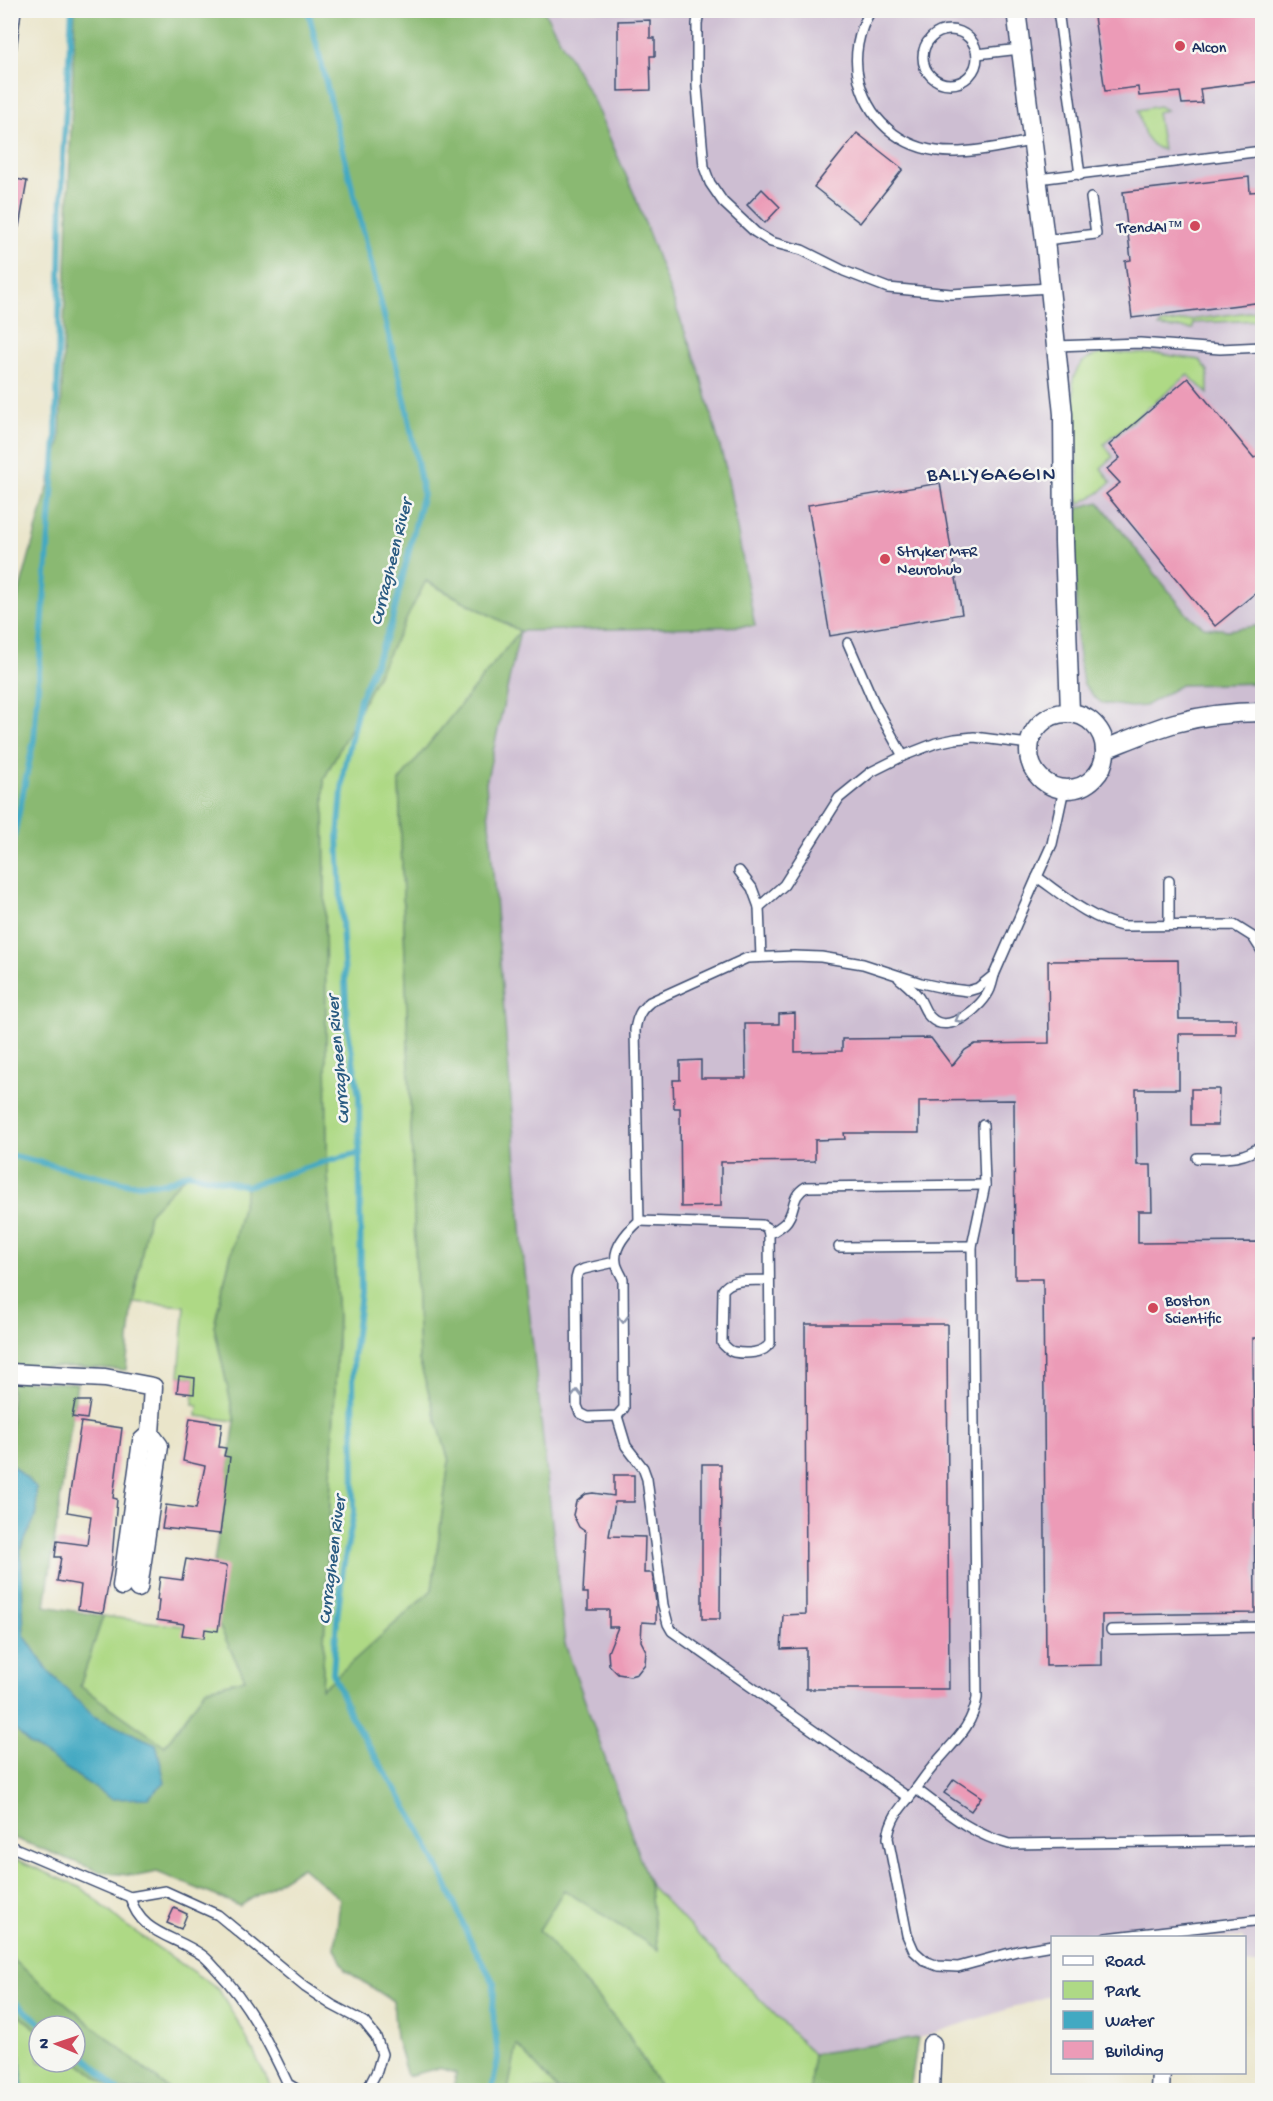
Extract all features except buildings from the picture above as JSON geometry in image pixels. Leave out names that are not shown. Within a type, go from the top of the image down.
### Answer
[{"type":"street","points":[[1016,10],[1038,179],[1063,414],[1064,542],[1070,712]]},
{"type":"street","points":[[1105,749],[1174,724],[1205,716],[1263,711]]},
{"type":"street","points":[[1070,712],[1080,715],[1098,728],[1105,749],[1103,762],[1093,778],[1077,788],[1064,789],[1052,786],[1034,771],[1029,760],[1029,744],[1037,726],[1046,718],[1057,713],[1070,712]]},
{"type":"street","points":[[10,1373],[105,1378],[153,1387],[150,1434],[142,1441],[130,1587]]},
{"type":"street","points":[[930,2091],[932,2044]]},
{"type":"street","points":[[1160,2091],[1161,2074]]},
{"type":"lane","points":[[10,58],[16,10]]},
{"type":"lane","points":[[699,10],[697,86],[704,167],[710,183],[723,202],[755,232],[771,242],[802,250],[844,271],[888,288],[951,294],[1050,288]]},
{"type":"lane","points":[[871,10],[863,23],[859,38],[857,71],[867,104],[877,120],[887,129],[916,145],[952,152],[1032,141]]},
{"type":"lane","points":[[1058,10],[1080,175]]},
{"type":"lane","points":[[953,30],[969,38],[977,54],[974,69],[969,76],[955,84],[939,82],[932,78],[923,64],[923,55],[929,39],[945,31],[953,30]]},
{"type":"lane","points":[[977,54],[1020,49]]},
{"type":"lane","points":[[1038,179],[1263,151]]},
{"type":"lane","points":[[1045,240],[1096,234],[1091,198]]},
{"type":"lane","points":[[1056,346],[1140,343],[1220,349],[1263,347]]},
{"type":"lane","points":[[848,642],[875,705],[903,756]]},
{"type":"lane","points":[[759,907],[784,885],[839,798],[871,772],[936,743],[974,737],[1029,744]]},
{"type":"lane","points":[[893,974],[918,996],[930,1018],[940,1024],[949,1024],[979,1004],[990,990],[994,975],[1052,844],[1064,789]]},
{"type":"lane","points":[[739,871],[753,888],[759,907],[761,957]]},
{"type":"lane","points":[[1037,877],[1091,915],[1107,922],[1122,926],[1234,926],[1253,937],[1263,951]]},
{"type":"lane","points":[[1169,881],[1169,925]]},
{"type":"lane","points":[[639,1221],[635,1030],[638,1017],[650,1002],[747,958],[821,957],[863,964],[944,988],[968,991],[978,988],[994,975]]},
{"type":"lane","points":[[983,1125],[985,1185],[972,1246],[977,1698],[974,1714],[966,1729],[934,1765],[896,1814],[889,1825],[888,1838],[907,1935],[914,1951],[925,1961],[938,1966],[958,1967],[1017,1951],[1051,1945]]},
{"type":"lane","points":[[1197,1158],[1237,1157],[1253,1153],[1263,1145]]},
{"type":"lane","points":[[769,1234],[785,1223],[791,1214],[798,1192],[806,1187],[985,1185]]},
{"type":"lane","points":[[618,1416],[624,1408],[623,1280],[615,1262],[618,1248],[627,1232],[639,1221],[762,1225],[767,1228],[769,1234],[770,1343],[761,1352],[728,1350],[723,1343],[723,1290],[726,1285],[733,1282],[769,1280]]},
{"type":"lane","points":[[839,1247],[972,1246]]},
{"type":"lane","points":[[615,1262],[584,1269],[578,1272],[576,1279],[577,1406],[580,1413],[588,1417],[618,1416]]},
{"type":"lane","points":[[618,1416],[626,1446],[643,1468],[647,1479],[663,1605],[672,1631],[909,1798]]},
{"type":"lane","points":[[1111,1630],[1263,1627]]},
{"type":"lane","points":[[916,1789],[970,1829],[988,1838],[1009,1844],[1226,1841],[1263,1838]]},
{"type":"lane","points":[[10,1846],[130,1896],[165,1891],[218,1916],[305,1987],[363,2022],[376,2037],[382,2054],[368,2091]]},
{"type":"lane","points":[[130,1896],[134,1910],[143,1924],[203,1955],[235,1989],[254,2018],[288,2084],[298,2091]]},
{"type":"lane","points":[[1123,1936],[1263,1920]]},
{"type":"shaded area","points":[[544,11],[1262,11],[1262,1965],[1246,1963],[1246,1936],[1051,1936],[1051,1995],[918,2038],[813,2054],[649,1884],[565,1644],[523,1253],[486,783],[520,631],[755,626],[726,469],[700,373],[594,102]]},
{"type":"green space","points":[[75,11],[544,11],[594,102],[635,196],[700,373],[726,469],[755,626],[520,631],[486,783],[523,1253],[565,1644],[649,1884],[658,1950],[564,1890],[539,1930],[627,2033],[661,2090],[558,2090],[517,2045],[508,2090],[453,2090],[456,2073],[439,2068],[407,2076],[396,2038],[393,2001],[345,1970],[335,1948],[340,1899],[302,1867],[240,1906],[157,1872],[137,1876],[101,1872],[11,1837],[11,1381],[77,1383],[45,1606],[103,1616],[80,1686],[165,1746],[206,1689],[245,1679],[208,1603],[235,1421],[214,1326],[247,1186],[188,1173],[149,1213],[133,1302],[126,1370],[11,1367],[10,626],[60,443]],"holes":[[[426,581],[520,631],[399,781],[419,1360],[449,1461],[432,1590],[322,1689],[338,1316],[327,1161],[324,779]]]},
{"type":"green space","points":[[1159,106],[1166,110],[1157,112],[1163,150],[1151,144],[1143,129],[1138,110]]},
{"type":"green space","points":[[1262,310],[1262,320],[1193,323],[1193,329],[1159,327],[1161,324]]},
{"type":"green space","points":[[1107,353],[1160,354],[1200,360],[1208,371],[1208,394],[1188,375],[1104,444],[1113,457],[1101,468],[1111,482],[1099,493],[1079,504],[1073,379],[1078,367],[1085,360]]},
{"type":"green space","points":[[1099,502],[1187,614],[1204,627],[1228,630],[1262,625],[1262,683],[1181,685],[1145,706],[1131,707],[1102,703],[1094,697],[1083,683],[1077,642],[1074,518],[1080,507]]},
{"type":"green space","points":[[425,581],[520,631],[399,782],[419,1360],[449,1461],[432,1590],[322,1690],[338,1316],[327,1161],[324,779]]},
{"type":"green space","points":[[188,1173],[247,1186],[214,1326],[235,1421],[197,1416],[198,1406],[193,1405],[195,1378],[179,1376],[185,1306],[133,1302],[149,1213]]},
{"type":"green space","points":[[208,1603],[245,1679],[206,1689],[165,1746],[80,1686],[103,1616],[205,1629]]},
{"type":"green space","points":[[10,1857],[82,1888],[124,1924],[219,1990],[241,2027],[271,2087],[268,2090],[170,2090],[87,2021],[87,2014],[78,2014],[11,1958]]},
{"type":"green space","points":[[649,1884],[813,2054],[810,2090],[661,2090],[627,2033],[539,1930],[564,1889],[658,1949]]},
{"type":"green space","points":[[11,1958],[78,2014],[27,2014],[27,2022],[11,2009]]},
{"type":"green space","points":[[10,2009],[27,2022],[27,2074],[87,2074],[87,2069],[114,2090],[27,2090],[23,2087],[20,2056],[11,2053]]},
{"type":"green space","points":[[87,2021],[170,2090],[114,2090],[87,2069]]},
{"type":"green space","points":[[918,2038],[910,2090],[810,2090],[813,2054]]},
{"type":"green space","points":[[517,2044],[558,2090],[508,2090]]},
{"type":"water","points":[[11,1464],[36,1487],[37,1513],[21,1549],[24,1635],[48,1671],[93,1716],[156,1744],[165,1782],[148,1798],[111,1799],[30,1744],[11,1726]]},
{"type":"water","points":[[11,2053],[20,2056],[23,2087],[27,2090],[11,2090]]},
{"type":"waterway","points":[[10,856],[34,739],[56,439],[63,157],[72,10]]},
{"type":"waterway","name":"Curragheen River","points":[[308,10],[406,404],[423,493],[391,625],[360,699],[344,769],[338,837],[347,1024],[359,1096],[361,1293],[353,1357],[354,1513],[343,1568],[333,1673],[350,1715],[417,1824],[446,1883],[468,1936],[494,1983],[493,2012],[498,2058],[492,2090]]},
{"type":"waterway","points":[[10,1155],[130,1184],[165,1183],[188,1173],[247,1186],[360,1153]]},
{"type":"waterway","points":[[10,1998],[29,2014]]},
{"type":"waterway","points":[[87,2059],[117,2090]]},
{"type":"place","name":"Alcon","points":[[1180,46]]},
{"type":"place","name":"TrendAI™","points":[[1195,226]]},
{"type":"place","name":"Stryker MFR Neurohub","points":[[885,559]]},
{"type":"place","name":"Boston Scientific","points":[[1153,1308]]},
{"type":"district","name":"BALLYGAGGIN","points":[[992,473]]}]
